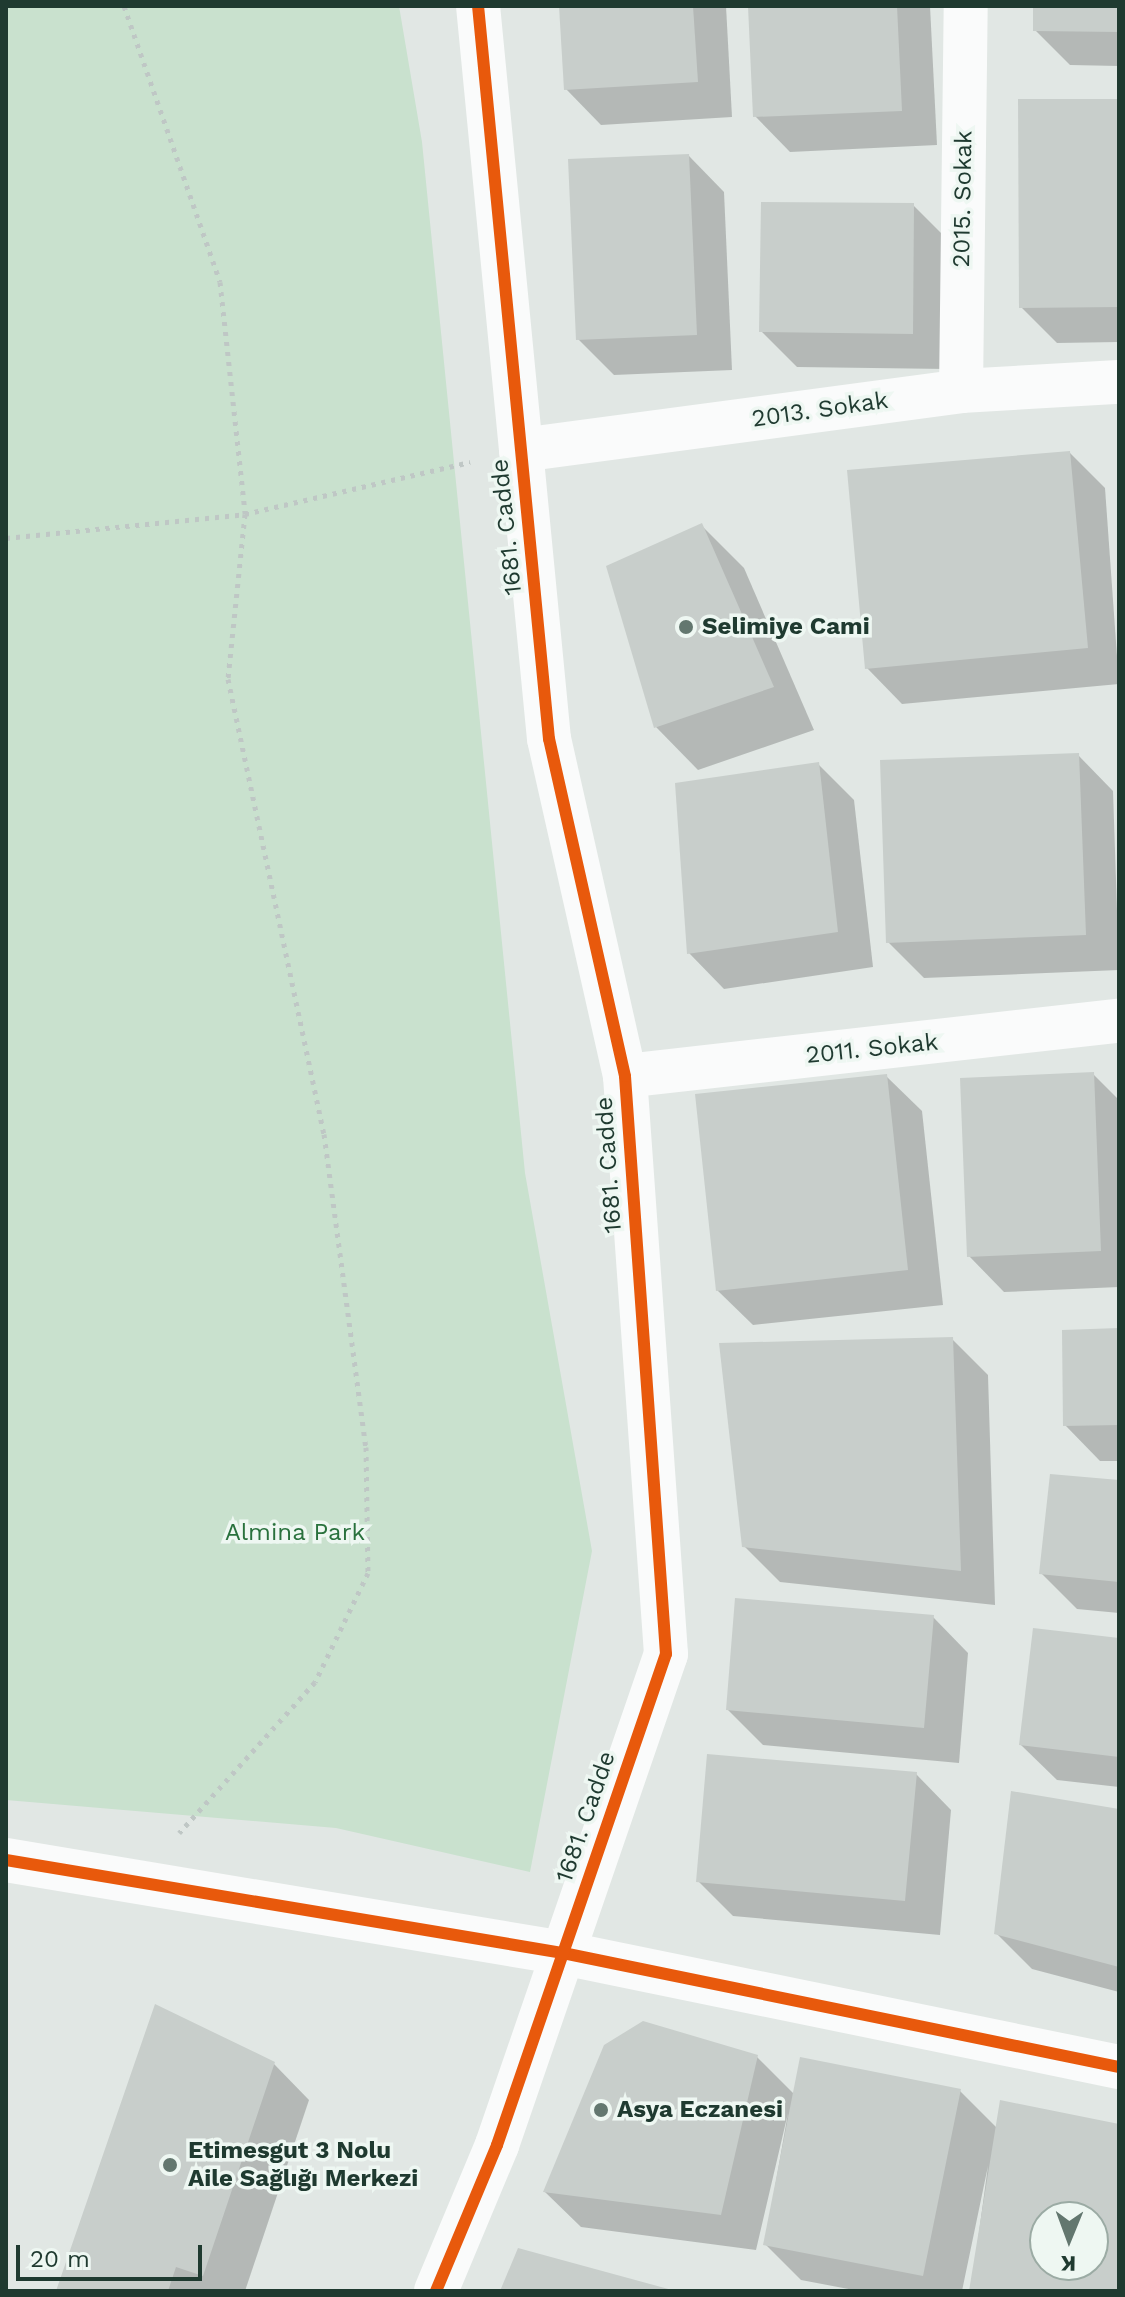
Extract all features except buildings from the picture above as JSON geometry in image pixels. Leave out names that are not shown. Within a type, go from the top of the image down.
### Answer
[{"type":"street","name":"1681. Cadde","points":[[436,2291],[497,2145],[666,1654],[625,1076],[549,739],[478,6]]},
{"type":"street","name":"2015. Sokak","points":[[961,391],[966,6]]},
{"type":"street","name":"2013. Sokak","points":[[521,450],[961,391],[1119,382]]},
{"type":"street","name":"2011. Sokak","points":[[625,1076],[1119,1021]]},
{"type":"street","points":[[6,1860],[563,1953],[1119,2067]]},
{"type":"path","points":[[124,6],[220,282],[245,514],[228,679],[324,1134],[366,1447],[368,1573],[315,1682],[135,1882]]},
{"type":"path","points":[[6,538],[245,514],[521,450]]},
{"type":"green space","name":"Almina Park","points":[[6,6],[399,6],[422,142],[525,1173],[592,1551],[530,1872],[336,1828],[6,1800]]},
{"type":"cycle path","points":[[436,2291],[497,2145],[666,1654],[625,1076],[549,739],[478,6]]},
{"type":"cycle path","points":[[6,1860],[563,1953],[1119,2067]]},
{"type":"place","name":"Selimiye Cami","points":[[686,627]]},
{"type":"place","name":"Asya Eczanesi","points":[[601,2110]]},
{"type":"place","name":"Etimesgut 3 Nolu Aile Sağlığı Merkezi","points":[[170,2165]]}]
